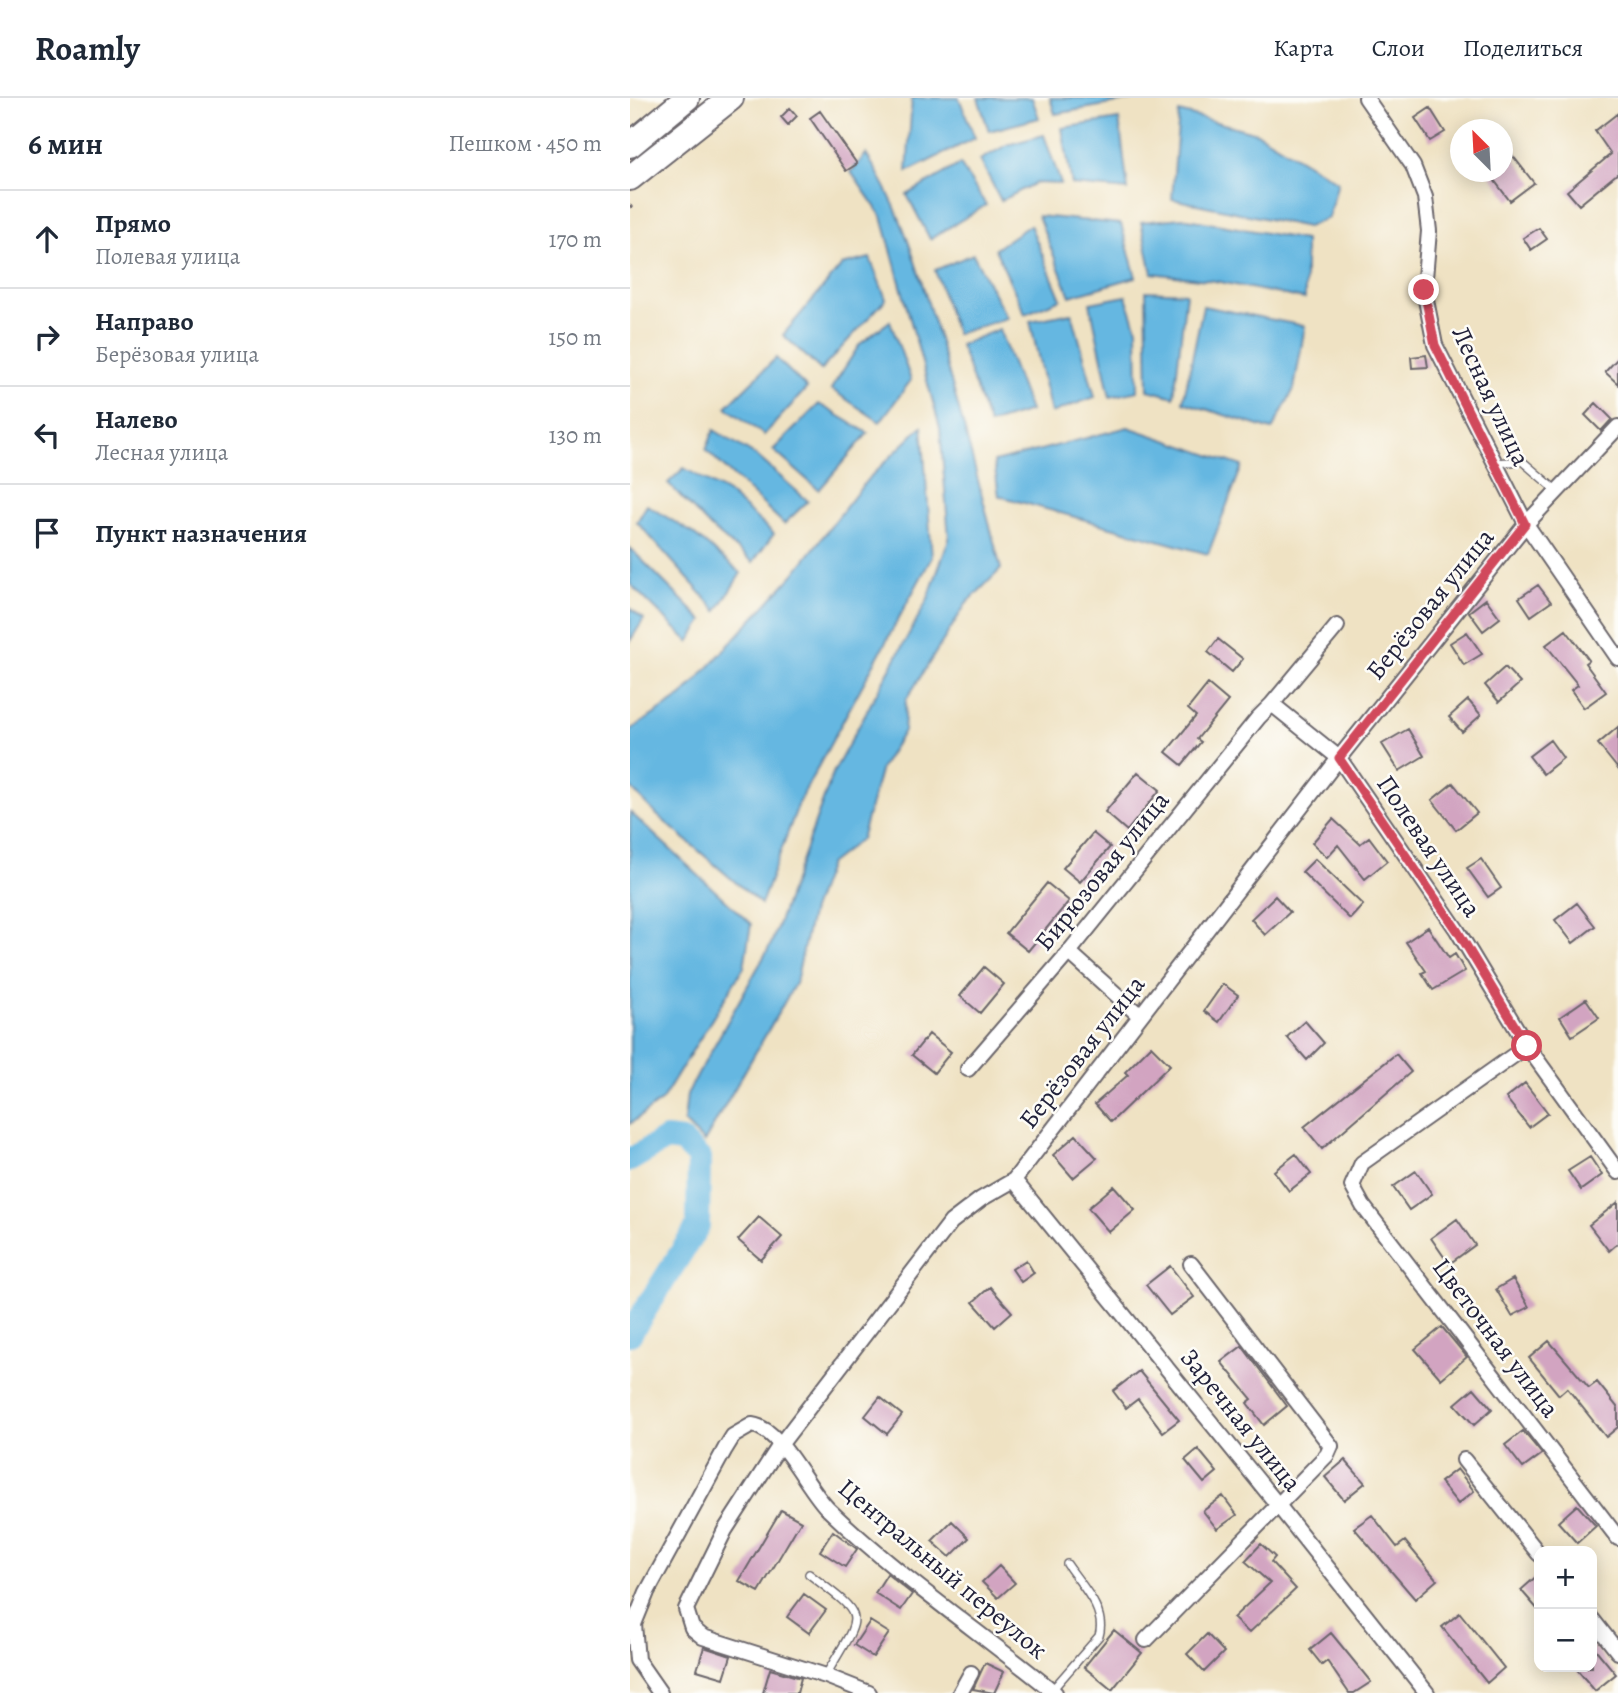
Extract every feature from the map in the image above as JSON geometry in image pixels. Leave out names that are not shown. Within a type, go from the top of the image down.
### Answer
[{"type":"highway","points":[[630,145],[687,98]]},
{"type":"highway","points":[[630,178],[730,98]]},
{"type":"street","name":"Лесная улица","points":[[1366,98],[1413,166],[1425,197],[1429,231],[1424,290],[1435,345],[1525,524],[1618,659]]},
{"type":"street","name":"Берёзовая улица","points":[[826,1676],[703,1637],[692,1628],[686,1609],[726,1530],[780,1445],[951,1222],[981,1199],[1014,1180],[1339,758],[1525,524],[1618,427]]},
{"type":"street","name":"Бирюзовая улица","points":[[968,1069],[1069,952],[1258,718],[1337,626]]},
{"type":"street","points":[[1272,704],[1339,758]]},
{"type":"street","name":"Полевая улица","points":[[1339,758],[1457,930],[1527,1046],[1618,1172]]},
{"type":"street","points":[[1069,952],[1140,1016]]},
{"type":"street","name":"Цветочная улица","points":[[1527,1046],[1362,1163],[1352,1186],[1363,1206],[1618,1538]]},
{"type":"street","name":"Заречная улица","points":[[1014,1180],[1427,1693]]},
{"type":"street","points":[[1146,1640],[1327,1455],[1331,1446],[1191,1264]]},
{"type":"street","name":"Центральный переулок","points":[[660,1693],[637,1660],[634,1624],[647,1592],[733,1436],[752,1425],[770,1430],[828,1509],[990,1644],[1054,1692]]},
{"type":"street","points":[[1464,1460],[1534,1548]]},
{"type":"street","points":[[1597,1625],[1618,1652]]},
{"type":"street","points":[[960,1693],[971,1673]]},
{"type":"street","points":[[826,1676],[869,1693]]},
{"type":"lane","points":[[1495,463],[1522,461],[1548,480],[1557,491]]},
{"type":"lane","points":[[1054,1692],[1099,1636],[1102,1626],[1100,1613],[1068,1564]]},
{"type":"lane","points":[[809,1574],[850,1605],[856,1615],[855,1626],[826,1676]]},
{"type":"water","points":[[912,98],[959,98],[975,138],[907,172]]},
{"type":"water","points":[[978,98],[1032,98],[1039,118],[989,131]]},
{"type":"water","points":[[1050,98],[1145,98],[1055,114]]},
{"type":"water","points":[[1179,112],[1257,133],[1338,182],[1328,218],[1307,227],[1172,199]]},
{"type":"water","points":[[1119,119],[1128,190],[1072,185],[1062,128]]},
{"type":"water","points":[[1044,135],[1061,184],[1035,183],[1001,201],[980,160],[1007,145]]},
{"type":"water","points":[[866,154],[897,212],[919,274],[942,348],[1001,569],[966,604],[906,700],[904,731],[881,768],[861,839],[829,864],[812,910],[796,982],[704,1142],[684,1122],[687,1094],[771,944],[833,773],[927,601],[949,539],[940,428],[882,217],[851,172]]},
{"type":"water","points":[[960,164],[986,205],[930,239],[907,195]]},
{"type":"water","points":[[1038,216],[1121,224],[1136,277],[1070,296]]},
{"type":"water","points":[[1182,218],[1305,240],[1305,299],[1215,281],[1152,273],[1141,222]]},
{"type":"water","points":[[1030,225],[1061,299],[1025,314],[995,249]]},
{"type":"water","points":[[973,254],[1007,318],[956,334],[935,270]]},
{"type":"water","points":[[870,258],[886,299],[821,370],[783,335],[842,265]]},
{"type":"water","points":[[1146,291],[1186,293],[1174,397],[1148,390]]},
{"type":"water","points":[[1126,296],[1137,329],[1138,391],[1110,397],[1090,303]]},
{"type":"water","points":[[1203,306],[1305,326],[1294,389],[1272,430],[1183,402]]},
{"type":"water","points":[[1072,313],[1095,397],[1051,413],[1030,321]]},
{"type":"water","points":[[890,321],[911,380],[880,422],[831,389],[860,344]]},
{"type":"water","points":[[999,329],[1030,411],[989,424],[960,345]]},
{"type":"water","points":[[776,358],[807,388],[764,435],[726,407]]},
{"type":"water","points":[[819,404],[868,433],[819,490],[773,450]]},
{"type":"water","points":[[922,426],[932,557],[800,800],[761,904],[657,815],[630,787],[630,730],[682,696],[793,575],[867,480]]},
{"type":"water","points":[[1128,427],[1242,466],[1208,554],[999,496],[994,462]]},
{"type":"water","points":[[714,430],[758,457],[808,501],[784,524],[706,450]]},
{"type":"water","points":[[684,468],[728,493],[774,534],[753,562],[711,528],[668,483]]},
{"type":"water","points":[[647,505],[691,532],[741,573],[717,611],[637,522]]},
{"type":"water","points":[[630,548],[703,621],[689,642],[630,584]]},
{"type":"water","points":[[630,608],[644,619],[630,641]]},
{"type":"water","points":[[630,812],[751,924],[744,967],[662,1100],[630,1124]]},
{"type":"building","points":[[790,108],[797,116],[788,125],[781,117]]},
{"type":"building","points":[[1430,108],[1445,132],[1430,141],[1415,118]]},
{"type":"building","points":[[820,111],[857,164],[846,171],[810,118]]},
{"type":"building","points":[[1618,113],[1618,173],[1579,205],[1567,191],[1611,154],[1595,131]]},
{"type":"building","points":[[1513,156],[1534,183],[1510,201],[1496,182],[1513,182]]},
{"type":"building","points":[[1539,228],[1547,239],[1531,250],[1523,238]]},
{"type":"building","points":[[1426,355],[1428,367],[1412,368],[1411,357]]},
{"type":"building","points":[[1618,358],[1618,384],[1605,372]]},
{"type":"building","points":[[1596,403],[1612,419],[1601,431],[1585,415]]},
{"type":"building","points":[[1538,585],[1551,602],[1531,616],[1519,598]]},
{"type":"building","points":[[1486,599],[1500,618],[1483,631],[1469,612]]},
{"type":"building","points":[[1566,630],[1589,660],[1585,663],[1606,692],[1584,708],[1571,690],[1578,685],[1546,645]]},
{"type":"building","points":[[1467,632],[1482,654],[1464,665],[1450,643]]},
{"type":"building","points":[[1218,639],[1243,659],[1232,672],[1208,652]]},
{"type":"building","points":[[1505,667],[1520,683],[1499,702],[1485,685]]},
{"type":"building","points":[[1208,684],[1228,701],[1197,739],[1201,742],[1182,765],[1166,752],[1196,716],[1188,709]]},
{"type":"building","points":[[1468,700],[1481,715],[1462,732],[1449,717]]},
{"type":"building","points":[[1618,727],[1618,769],[1598,744]]},
{"type":"building","points":[[1408,729],[1424,756],[1399,771],[1382,744]]},
{"type":"building","points":[[1550,740],[1563,758],[1543,774],[1529,756]]},
{"type":"building","points":[[1138,772],[1160,790],[1127,831],[1105,812]]},
{"type":"building","points":[[1453,783],[1477,813],[1456,830],[1432,800]]},
{"type":"building","points":[[1333,819],[1360,844],[1369,837],[1387,861],[1365,879],[1338,845],[1327,857],[1312,843]]},
{"type":"building","points":[[1093,833],[1110,847],[1080,882],[1063,868]]},
{"type":"building","points":[[1315,859],[1363,905],[1350,919],[1302,872]]},
{"type":"building","points":[[1481,859],[1501,888],[1488,897],[1467,868]]},
{"type":"building","points":[[1047,883],[1069,901],[1028,951],[1006,933]]},
{"type":"building","points":[[1275,896],[1290,912],[1265,935],[1251,919]]},
{"type":"building","points":[[1577,903],[1595,926],[1573,943],[1555,920]]},
{"type":"building","points":[[1428,927],[1449,958],[1455,954],[1465,971],[1433,990],[1422,973],[1426,971],[1406,942]]},
{"type":"building","points":[[984,967],[1004,984],[980,1013],[960,996]]},
{"type":"building","points":[[1223,984],[1238,995],[1219,1022],[1204,1011]]},
{"type":"building","points":[[1586,999],[1599,1018],[1572,1036],[1560,1017]]},
{"type":"building","points":[[1305,1021],[1324,1043],[1307,1060],[1287,1037]]},
{"type":"building","points":[[929,1034],[951,1052],[934,1073],[912,1055]]},
{"type":"building","points":[[1151,1046],[1170,1065],[1111,1122],[1095,1104],[1128,1075],[1125,1072]]},
{"type":"building","points":[[1396,1054],[1411,1072],[1322,1149],[1304,1127]]},
{"type":"building","points":[[1525,1083],[1548,1113],[1529,1127],[1506,1098]]},
{"type":"building","points":[[1076,1135],[1097,1158],[1073,1178],[1053,1155]]},
{"type":"building","points":[[1296,1154],[1311,1174],[1289,1191],[1274,1171]]},
{"type":"building","points":[[1590,1157],[1602,1175],[1581,1190],[1568,1171]]},
{"type":"building","points":[[1416,1171],[1432,1194],[1409,1210],[1393,1187]]},
{"type":"building","points":[[1114,1186],[1135,1210],[1109,1232],[1088,1208]]},
{"type":"building","points":[[1618,1202],[1618,1243],[1609,1251],[1589,1225]]},
{"type":"building","points":[[759,1217],[782,1237],[761,1260],[738,1240]]},
{"type":"building","points":[[1457,1219],[1475,1245],[1449,1264],[1431,1238]]},
{"type":"building","points":[[1026,1260],[1034,1273],[1021,1282],[1012,1269]]},
{"type":"building","points":[[1170,1266],[1194,1297],[1170,1315],[1146,1285]]},
{"type":"building","points":[[1513,1279],[1529,1307],[1512,1316],[1496,1289]]},
{"type":"building","points":[[990,1287],[1012,1312],[995,1327],[973,1302]]},
{"type":"building","points":[[1442,1327],[1467,1357],[1441,1379],[1415,1349]]},
{"type":"building","points":[[1549,1341],[1589,1388],[1597,1382],[1618,1408],[1618,1427],[1606,1437],[1567,1388],[1559,1395],[1529,1358]]},
{"type":"building","points":[[1242,1346],[1287,1406],[1264,1425],[1247,1403],[1252,1399],[1221,1362]]},
{"type":"building","points":[[1139,1371],[1179,1420],[1163,1432],[1138,1399],[1126,1408],[1113,1391]]},
{"type":"building","points":[[1474,1388],[1492,1409],[1474,1425],[1455,1404]]},
{"type":"building","points":[[880,1397],[902,1415],[887,1434],[865,1416]]},
{"type":"building","points":[[1523,1431],[1542,1454],[1523,1468],[1505,1445]]},
{"type":"building","points":[[1198,1449],[1217,1472],[1204,1483],[1185,1460]]},
{"type":"building","points":[[1345,1460],[1365,1483],[1344,1500],[1325,1477]]},
{"type":"building","points":[[1457,1469],[1474,1491],[1458,1504],[1440,1482]]},
{"type":"building","points":[[1223,1496],[1237,1515],[1217,1529],[1203,1511]]},
{"type":"building","points":[[1577,1505],[1596,1526],[1577,1543],[1558,1522]]},
{"type":"building","points":[[781,1510],[801,1521],[759,1592],[739,1581]]},
{"type":"building","points":[[1372,1515],[1397,1547],[1405,1541],[1437,1580],[1415,1599],[1354,1528]]},
{"type":"building","points":[[952,1521],[969,1538],[950,1557],[932,1541]]},
{"type":"building","points":[[833,1531],[857,1549],[845,1567],[820,1551]]},
{"type":"building","points":[[1261,1544],[1275,1557],[1271,1562],[1296,1589],[1249,1633],[1233,1618],[1270,1583],[1245,1561]]},
{"type":"building","points":[[999,1566],[1015,1583],[998,1598],[982,1582]]},
{"type":"building","points":[[887,1574],[912,1594],[901,1610],[875,1593]]},
{"type":"building","points":[[1534,1578],[1534,1605],[1521,1590]]},
{"type":"building","points":[[804,1594],[826,1610],[809,1633],[787,1617]]},
{"type":"building","points":[[1460,1613],[1504,1668],[1487,1683],[1442,1627]]},
{"type":"building","points":[[870,1621],[889,1633],[873,1657],[854,1645]]},
{"type":"building","points":[[1114,1630],[1142,1653],[1112,1690],[1084,1667]]},
{"type":"building","points":[[1331,1633],[1371,1682],[1354,1693],[1349,1693],[1327,1661],[1322,1665],[1310,1650]]},
{"type":"building","points":[[1207,1634],[1224,1652],[1204,1672],[1187,1654]]},
{"type":"building","points":[[704,1647],[731,1656],[724,1678],[697,1670]]},
{"type":"building","points":[[1597,1651],[1616,1674],[1595,1691],[1579,1672],[1597,1672]]},
{"type":"building","points":[[985,1663],[1004,1672],[994,1693],[973,1689]]},
{"type":"building","points":[[770,1669],[801,1678],[797,1693],[763,1693]]},
{"type":"waterway","points":[[630,1160],[666,1139],[682,1141],[699,1158],[698,1226],[630,1334]]},
{"type":"route","points":[[1424,290],[1435,345],[1525,524],[1339,758],[1457,930],[1527,1046]]}]
